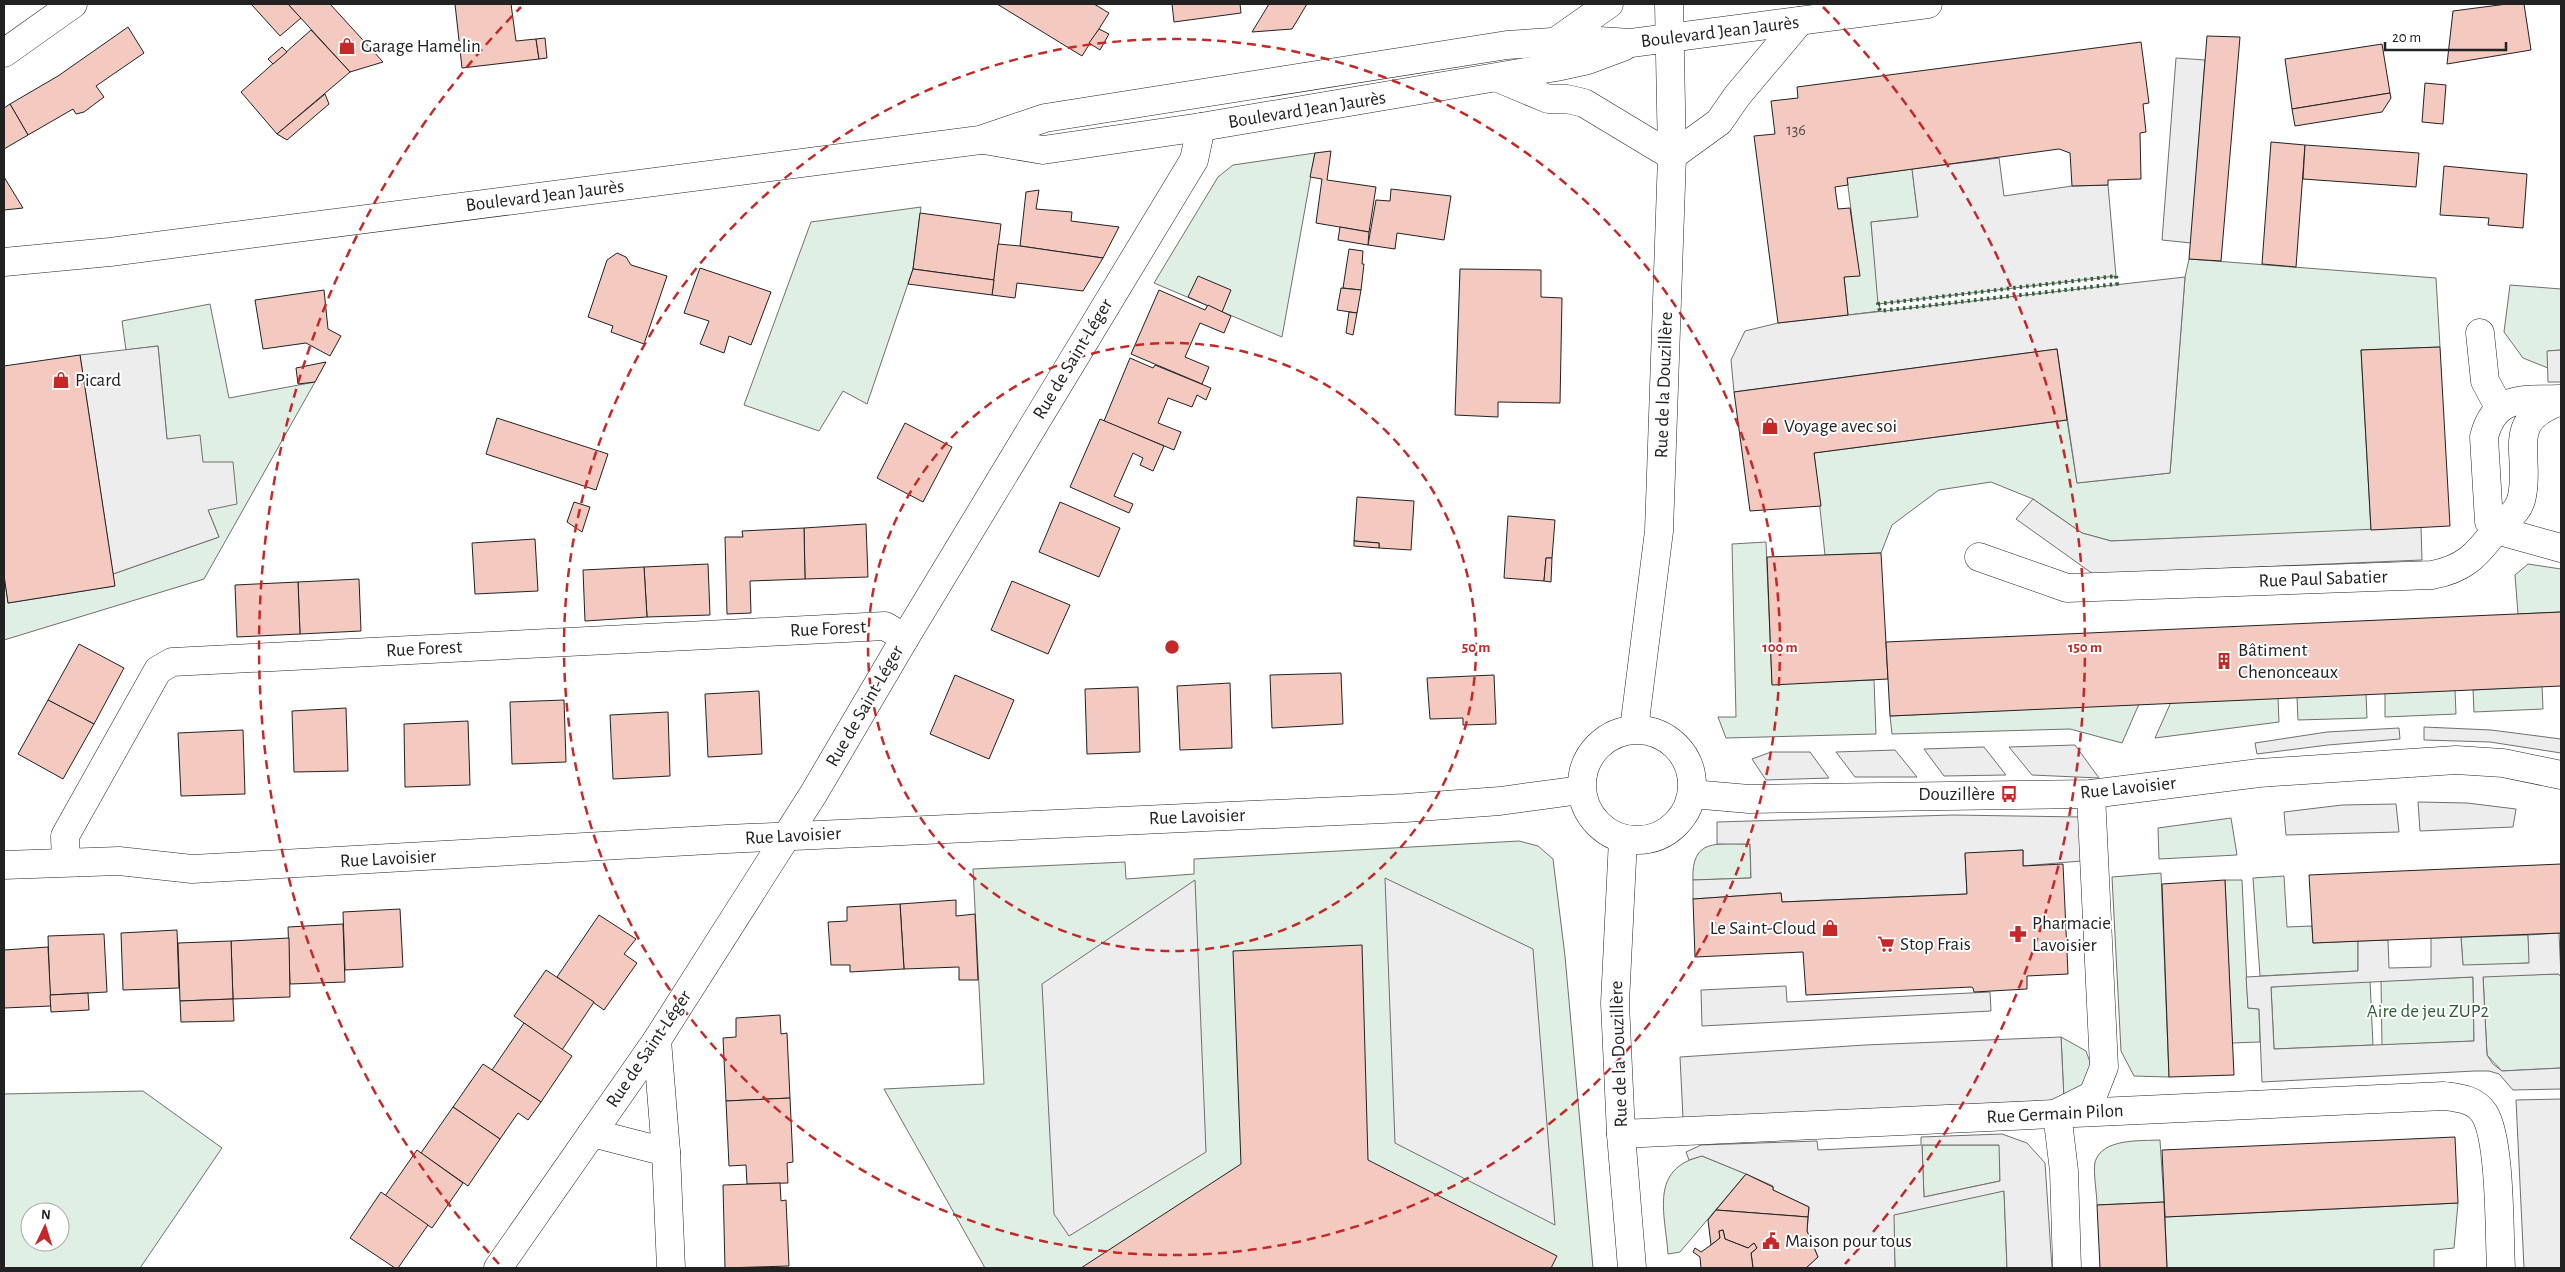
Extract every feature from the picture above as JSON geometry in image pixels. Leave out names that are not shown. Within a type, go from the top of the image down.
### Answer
[{"type":"street","points":[[4,54],[74,4]]},
{"type":"street","points":[[1555,42],[1609,4]]},
{"type":"street","name":"Rue de la Douzillère","points":[[1634,729],[1659,531],[1672,156],[1669,4]]},
{"type":"street","name":"Boulevard Jean Jaurès","points":[[4,262],[110,252],[980,140],[1045,118],[1507,45],[1583,40],[1631,43],[1928,4]]},
{"type":"street","points":[[1498,78],[1548,99],[1567,99],[1584,103],[1672,156],[1719,122],[1737,96],[1800,21]]},
{"type":"street","name":"Boulevard Jean Jaurès","points":[[980,140],[1043,150],[1201,127],[1498,78],[1588,60],[1631,43]]},
{"type":"street","name":"Rue de Saint-Léger","points":[[498,1268],[657,1040],[785,837],[1194,160],[1201,127]]},
{"type":"street","name":"Boulevard Jean Jaurès","points":[[4,278],[110,252]]},
{"type":"street","points":[[2480,333],[2485,381],[2499,407]]},
{"type":"street","points":[[2561,400],[2522,400],[2510,402],[2499,407],[2488,424],[2484,437],[2488,516],[2496,530],[2561,548]]},
{"type":"street","name":"Rue Paul Sabatier","points":[[1979,557],[2067,588],[2432,575],[2454,569],[2474,557],[2496,530],[2518,510],[2524,484],[2521,449],[2527,426],[2545,406],[2561,400]]},
{"type":"street","name":"Rue Forest","points":[[66,862],[65,836],[158,670],[172,662],[885,626],[905,638]]},
{"type":"street","points":[[1634,729],[1652,731],[1669,739],[1682,752],[1690,768],[1692,794],[1682,818],[1667,831],[1649,839],[1623,839],[1601,827],[1592,818],[1585,805],[1581,790],[1582,772],[1589,756],[1601,742],[1616,733],[1634,729]]},
{"type":"street","name":"Rue Lavoisier","points":[[1692,794],[1749,799],[2091,794],[2259,773],[2430,760],[2503,763],[2561,775]]},
{"type":"street","name":"Rue Lavoisier","points":[[4,865],[119,861],[192,869],[785,837],[1405,808],[1500,801],[1581,790]]},
{"type":"street","points":[[2067,1268],[2064,1171],[2057,1113],[2093,1095],[2104,1067],[2091,794]]},
{"type":"street","name":"Rue de la Douzillère","points":[[1623,839],[1615,1002],[1621,1134],[1632,1268]]},
{"type":"street","points":[[657,1040],[666,1152],[671,1268]]},
{"type":"street","name":"Rue Germain Pilon","points":[[1621,1134],[2444,1096],[2468,1099],[2484,1112],[2493,1133],[2501,1268]]},
{"type":"street","points":[[592,1133],[666,1152]]},
{"type":"green space","points":[[1315,153],[1282,337],[1154,283],[1218,177],[1233,165]]},
{"type":"green space","points":[[1912,169],[1918,217],[1871,222],[1880,311],[1848,315],[1844,277],[1859,275],[1847,178]]},
{"type":"green space","points":[[921,207],[913,269],[867,404],[843,391],[819,431],[744,405],[811,222]]},
{"type":"green space","points":[[2189,259],[2436,278],[2440,347],[2361,350],[2371,530],[2111,541],[2082,533],[2033,499],[1991,482],[1939,490],[1892,525],[1881,553],[1825,555],[1814,453],[2067,420],[2077,483],[2170,473],[2185,277]]},
{"type":"green space","points":[[2510,285],[2561,289],[2561,350],[2548,351],[2548,368],[2523,358],[2504,332]]},
{"type":"green space","points":[[210,304],[229,398],[315,382],[204,579],[4,640],[4,575],[8,603],[114,586],[113,574],[219,537],[208,510],[203,462],[167,439],[158,346],[126,350],[122,321]]},
{"type":"green space","points":[[1766,542],[1772,684],[1874,680],[1876,734],[1726,738],[1718,717],[1736,717],[1732,544]]},
{"type":"green space","points":[[2528,564],[2561,569],[2561,612],[2518,614],[2515,575]]},
{"type":"green space","points":[[2542,686],[2543,709],[2474,712],[2473,690]]},
{"type":"green space","points":[[2455,690],[2456,714],[2385,717],[2385,693]]},
{"type":"green space","points":[[2366,694],[2367,718],[2298,720],[2297,697]]},
{"type":"green space","points":[[2278,698],[2279,722],[2155,738],[2171,702]]},
{"type":"green space","points":[[2139,704],[2122,743],[2070,729],[1892,734],[1890,716]]},
{"type":"green space","points":[[2231,818],[2237,855],[2159,859],[2158,828]]},
{"type":"green space","points":[[1519,841],[1538,846],[1553,859],[1565,956],[1593,1268],[985,1268],[884,1089],[984,1084],[973,869],[1125,862],[1126,879],[1194,874],[1194,859]]},
{"type":"green space","points":[[1717,844],[1750,844],[1751,878],[1693,880],[1696,857],[1701,850]]},
{"type":"green space","points":[[2161,873],[2169,1077],[2134,1076],[2121,1051],[2112,877]]},
{"type":"green space","points":[[2284,876],[2287,927],[2312,926],[2313,943],[2358,941],[2358,971],[2260,976],[2253,878]]},
{"type":"green space","points":[[2225,880],[2242,880],[2248,1008],[2259,1009],[2260,1042],[2232,1043]]},
{"type":"green space","points":[[2528,935],[2530,963],[2463,966],[2461,937]]},
{"type":"green space","points":[[2558,974],[2561,976],[2561,1068],[2502,1071],[2487,1055],[2483,976]]},
{"type":"green space","name":"Aire de jeu ZUP2","points":[[2473,977],[2474,1041],[2382,1045],[2381,981]]},
{"type":"green space","points":[[2370,981],[2373,1045],[2274,1049],[2271,987]]},
{"type":"green space","points":[[2061,1037],[2086,1051],[2091,1065],[2087,1088],[2064,1100]]},
{"type":"green space","points":[[143,1091],[222,1148],[140,1268],[4,1268],[4,1094]]},
{"type":"green space","points":[[2160,1140],[2164,1202],[2097,1205],[2095,1162],[2099,1154],[2105,1149],[2123,1142]]},
{"type":"green space","points":[[1922,1145],[2000,1145],[2000,1181],[1924,1197]]},
{"type":"green space","points":[[1702,1156],[1746,1174],[1680,1252],[1668,1254],[1663,1208],[1667,1182],[1674,1171],[1685,1162]]},
{"type":"green space","points":[[2004,1190],[2007,1268],[1895,1268],[1893,1215]]},
{"type":"green space","points":[[2458,1203],[2454,1248],[2434,1250],[2434,1268],[2167,1268],[2165,1217]]},
{"type":"shaded area","points":[[2176,58],[2205,60],[2191,243],[2162,240]]},
{"type":"shaded area","points":[[1999,158],[2004,196],[2072,186],[2108,185],[2116,276],[1878,304],[1871,222],[1918,217],[1912,169]]},
{"type":"shaded area","points":[[2185,277],[2170,473],[2077,483],[2057,349],[1734,392],[1731,360],[1745,331],[1778,323]]},
{"type":"shaded area","points":[[158,346],[167,439],[200,435],[203,462],[233,462],[237,504],[208,510],[219,537],[113,574],[80,355]]},
{"type":"shaded area","points":[[2561,350],[2561,382],[2548,382],[2547,351]]},
{"type":"shaded area","points":[[2033,499],[2082,533],[2111,541],[2421,527],[2422,560],[2093,574],[2016,519]]},
{"type":"shaded area","points":[[2424,727],[2491,730],[2561,739],[2561,753],[2490,742],[2424,740]]},
{"type":"shaded area","points":[[2399,728],[2400,739],[2328,745],[2257,754],[2255,743],[2327,732]]},
{"type":"shaded area","points":[[2075,745],[2099,778],[2032,775],[2009,747]]},
{"type":"shaded area","points":[[1984,747],[2006,775],[1944,776],[1924,749]]},
{"type":"shaded area","points":[[1895,750],[1917,777],[1855,777],[1836,752]]},
{"type":"shaded area","points":[[1771,752],[1810,752],[1829,778],[1766,780],[1752,759]]},
{"type":"shaded area","points":[[2418,802],[2467,803],[2516,809],[2513,827],[2420,831]]},
{"type":"shaded area","points":[[2396,804],[2399,832],[2286,835],[2284,812],[2342,805]]},
{"type":"shaded area","points":[[1953,815],[2080,817],[2081,861],[2023,866],[2023,850],[1965,854],[1967,894],[1782,902],[1781,893],[1693,899],[1693,880],[1751,878],[1750,844],[1717,844],[1717,822]]},
{"type":"shaded area","points":[[1385,878],[1533,949],[1555,1225],[1395,1143]]},
{"type":"shaded area","points":[[1195,880],[1206,1152],[1069,1236],[1054,1214],[1042,984]]},
{"type":"shaded area","points":[[2559,933],[2561,976],[2558,974],[2483,977],[2487,1055],[2493,1064],[2502,1071],[2561,1068],[2561,1089],[2513,1090],[2499,1074],[2489,1071],[2262,1082],[2259,1009],[2248,1008],[2246,977],[2358,971],[2358,941],[2388,940],[2389,968],[2431,967],[2431,938],[2461,937],[2463,965],[2529,963],[2528,935]],"holes":[[[2473,977],[2474,1041],[2274,1049],[2271,987]]]},
{"type":"shaded area","points":[[1786,986],[1787,1002],[1990,992],[1991,1011],[1702,1026],[1701,990]]},
{"type":"shaded area","points":[[2061,1037],[2064,1100],[1683,1118],[1680,1057],[1865,1045]]},
{"type":"shaded area","points":[[2561,1099],[2561,1268],[2524,1268],[2516,1100]]},
{"type":"shaded area","points":[[2002,1134],[2027,1143],[2045,1163],[2052,1268],[2007,1268],[2004,1191],[1894,1215],[1895,1268],[1806,1268],[1818,1257],[1807,1231],[1809,1207],[1773,1190],[1773,1186],[1702,1156],[1689,1160],[1686,1152],[1701,1145],[1817,1141],[1818,1150],[1921,1145],[1921,1137]],"holes":[[[1922,1145],[1999,1145],[2000,1181],[1924,1197]]]},
{"type":"building","points":[[251,4],[288,4],[301,18],[280,36]]},
{"type":"building","name":"Garage Hamelin","points":[[288,4],[330,4],[383,62],[350,72]]},
{"type":"building","points":[[455,4],[511,4],[516,41],[536,39],[539,59],[462,68]]},
{"type":"building","points":[[997,4],[1094,4],[1109,13],[1082,56]]},
{"type":"building","points":[[1172,4],[1240,4],[1241,13],[1174,22]]},
{"type":"building","points":[[1269,4],[1307,4],[1292,29],[1252,32]]},
{"type":"building","points":[[2507,4],[2524,4],[2531,50],[2447,64],[2453,11]]},
{"type":"building","points":[[128,27],[144,53],[96,86],[104,97],[84,112],[76,114],[73,109],[28,135],[10,104],[58,76]]},
{"type":"building","points":[[1099,29],[1109,34],[1100,50],[1089,43]]},
{"type":"building","points":[[311,30],[350,72],[277,134],[241,92]]},
{"type":"building","points":[[2207,36],[2240,37],[2221,261],[2189,259]]},
{"type":"building","points":[[545,38],[547,58],[539,59],[536,39]]},
{"type":"building","points":[[2141,42],[2149,103],[2143,104],[2146,132],[2140,133],[2141,179],[2108,180],[2108,185],[2072,186],[2070,153],[2059,149],[1847,178],[1848,185],[1835,187],[1838,209],[1850,208],[1860,276],[1844,277],[1848,315],[1778,323],[1754,136],[1775,134],[1771,101],[1798,98],[1797,87]]},
{"type":"building","points":[[2382,44],[2390,93],[2292,109],[2285,59]]},
{"type":"building","points":[[282,47],[287,52],[273,64],[268,59]]},
{"type":"building","points":[[2425,83],[2446,85],[2443,124],[2422,122]]},
{"type":"building","points":[[2390,93],[2391,98],[2382,112],[2295,126],[2292,109]]},
{"type":"building","points":[[325,94],[329,104],[287,140],[277,134]]},
{"type":"building","points":[[10,104],[28,135],[4,149],[4,108]]},
{"type":"building","points":[[2271,142],[2305,145],[2296,267],[2262,264]]},
{"type":"building","points":[[2305,145],[2419,153],[2416,187],[2303,179]]},
{"type":"building","points":[[1331,151],[1327,180],[1376,187],[1369,232],[1316,223],[1322,179],[1310,177],[1315,153]]},
{"type":"building","points":[[2444,166],[2527,174],[2523,228],[2488,225],[2489,218],[2440,215]]},
{"type":"building","points":[[4,177],[23,208],[4,210]]},
{"type":"building","points":[[1391,189],[1451,196],[1444,240],[1397,233],[1395,249],[1368,245],[1376,200],[1390,201]]},
{"type":"building","points":[[1039,190],[1036,209],[1072,212],[1071,221],[1119,227],[1103,258],[1020,246],[1026,192]]},
{"type":"building","points":[[920,213],[1001,224],[994,280],[913,269]]},
{"type":"building","points":[[1340,227],[1369,232],[1368,245],[1338,240]]},
{"type":"building","points":[[998,244],[1103,258],[1083,291],[1017,283],[1015,298],[992,295]]},
{"type":"building","points":[[1349,249],[1363,251],[1362,264],[1364,264],[1361,290],[1343,288]]},
{"type":"building","points":[[617,253],[626,257],[631,265],[667,276],[644,344],[611,332],[613,326],[588,317],[607,260]]},
{"type":"building","points":[[700,268],[771,292],[751,345],[729,336],[724,353],[700,344],[709,321],[684,313]]},
{"type":"building","points":[[913,269],[994,280],[992,295],[908,284]]},
{"type":"building","points":[[1460,269],[1541,270],[1541,297],[1562,298],[1560,403],[1498,402],[1498,417],[1455,415]]},
{"type":"building","points":[[1198,276],[1231,290],[1222,312],[1188,297]]},
{"type":"building","points":[[1341,288],[1361,290],[1357,313],[1337,310]]},
{"type":"building","points":[[324,290],[328,329],[341,336],[330,356],[306,343],[263,349],[255,300]]},
{"type":"building","points":[[1159,290],[1205,310],[1208,305],[1231,316],[1224,333],[1200,323],[1185,357],[1209,367],[1202,384],[1131,354]]},
{"type":"building","points":[[1349,312],[1357,313],[1353,335],[1346,333]]},
{"type":"building","points":[[2440,347],[2450,526],[2371,530],[2361,350]]},
{"type":"building","points":[[2057,349],[2067,420],[1814,453],[1821,506],[1750,511],[1734,392]]},
{"type":"building","points":[[80,355],[115,586],[8,603],[4,575],[4,366]]},
{"type":"building","points":[[1130,358],[1153,368],[1155,365],[1211,388],[1206,400],[1197,395],[1192,407],[1168,398],[1158,423],[1181,432],[1174,450],[1104,421]]},
{"type":"building","points":[[326,362],[315,382],[298,384],[296,368]]},
{"type":"building","points":[[497,418],[608,454],[596,490],[486,454]]},
{"type":"building","points":[[1100,419],[1164,446],[1153,471],[1140,465],[1143,458],[1133,453],[1114,496],[1133,504],[1129,513],[1070,487]]},
{"type":"building","points":[[905,423],[952,447],[923,502],[877,478]]},
{"type":"building","points":[[1357,497],[1414,501],[1411,550],[1379,548],[1379,543],[1354,541]]},
{"type":"building","points":[[574,502],[590,507],[582,532],[567,522]]},
{"type":"building","points":[[1060,502],[1120,528],[1099,577],[1039,552]]},
{"type":"building","points":[[1508,516],[1555,520],[1552,558],[1546,558],[1544,581],[1504,578]]},
{"type":"building","points":[[866,524],[868,577],[805,579],[804,528]]},
{"type":"building","points":[[804,528],[805,579],[750,581],[751,613],[727,614],[725,537],[743,537],[742,531]]},
{"type":"building","points":[[535,539],[538,591],[475,594],[472,543]]},
{"type":"building","points":[[1354,541],[1379,543],[1379,548],[1354,546]]},
{"type":"building","points":[[1881,553],[1888,679],[1772,685],[1767,557]]},
{"type":"building","points":[[1546,558],[1552,558],[1551,582],[1544,581]]},
{"type":"building","points":[[708,564],[710,615],[647,617],[644,567]]},
{"type":"building","points":[[644,567],[647,617],[585,621],[583,570]]},
{"type":"building","points":[[359,579],[361,631],[300,634],[298,582]]},
{"type":"building","points":[[1012,581],[1070,605],[1048,654],[991,630]]},
{"type":"building","points":[[298,582],[300,634],[237,637],[235,585]]},
{"type":"building","name":"Bâtiment Chenonceaux","points":[[2561,612],[2561,686],[1890,716],[1886,642]]},
{"type":"building","points":[[79,644],[124,668],[94,724],[48,700]]},
{"type":"building","points":[[1341,673],[1343,724],[1272,728],[1270,675]]},
{"type":"building","points":[[955,675],[1014,700],[989,759],[930,734]]},
{"type":"building","points":[[1494,675],[1496,724],[1463,725],[1463,718],[1430,719],[1427,678]]},
{"type":"building","points":[[1230,683],[1232,748],[1180,750],[1177,686]]},
{"type":"building","points":[[1138,687],[1140,752],[1087,754],[1085,689]]},
{"type":"building","points":[[759,691],[762,754],[708,757],[705,694]]},
{"type":"building","points":[[48,700],[94,724],[63,779],[18,754]]},
{"type":"building","points":[[564,700],[566,762],[512,764],[510,702]]},
{"type":"building","points":[[346,708],[348,771],[294,772],[292,711]]},
{"type":"building","points":[[668,712],[670,776],[613,779],[610,715]]},
{"type":"building","points":[[468,721],[470,785],[405,787],[404,724]]},
{"type":"building","points":[[243,730],[245,794],[181,796],[178,733]]},
{"type":"building","points":[[2023,850],[2023,866],[2063,864],[2068,974],[2027,976],[2027,989],[1974,992],[1971,987],[1806,995],[1803,952],[1695,957],[1693,899],[1781,893],[1782,902],[1967,894],[1965,853]]},
{"type":"building","points":[[2561,864],[2561,933],[2313,943],[2309,875]]},
{"type":"building","points":[[2225,880],[2234,1075],[2169,1077],[2162,884]]},
{"type":"building","points":[[956,900],[956,916],[975,914],[978,980],[959,980],[959,967],[904,969],[900,904]]},
{"type":"building","points":[[900,904],[904,969],[850,972],[850,965],[831,965],[828,922],[847,921],[847,907]]},
{"type":"building","points":[[400,909],[403,967],[345,970],[343,912]]},
{"type":"building","points":[[599,915],[636,939],[624,954],[637,963],[604,1010],[557,977]]},
{"type":"building","points":[[343,924],[345,982],[290,984],[288,927]]},
{"type":"building","points":[[177,930],[179,988],[123,990],[121,933]]},
{"type":"building","points":[[104,934],[107,992],[50,995],[48,936]]},
{"type":"building","points":[[289,938],[290,997],[233,999],[231,941]]},
{"type":"building","points":[[231,941],[233,999],[180,1001],[178,943]]},
{"type":"building","points":[[1362,945],[1368,1160],[1557,1256],[1551,1268],[1081,1268],[1241,1164],[1233,951]]},
{"type":"building","points":[[48,947],[51,1006],[4,1008],[4,950]]},
{"type":"building","points":[[546,970],[594,1002],[562,1050],[514,1016]]},
{"type":"building","points":[[88,993],[89,1010],[51,1012],[50,995]]},
{"type":"building","points":[[233,999],[234,1021],[181,1022],[180,1001]]},
{"type":"building","points":[[780,1015],[781,1034],[787,1033],[790,1098],[726,1101],[723,1038],[736,1037],[736,1018]]},
{"type":"building","points":[[524,1023],[572,1056],[541,1102],[492,1070]]},
{"type":"building","points":[[483,1064],[541,1102],[528,1120],[518,1113],[500,1139],[453,1107]]},
{"type":"building","points":[[790,1098],[793,1162],[787,1163],[788,1183],[747,1184],[746,1165],[729,1166],[726,1101]]},
{"type":"building","points":[[453,1107],[500,1139],[468,1186],[421,1153]]},
{"type":"building","points":[[2455,1137],[2458,1203],[2165,1217],[2162,1150]]},
{"type":"building","points":[[417,1150],[463,1183],[432,1228],[385,1196]]},
{"type":"building","points":[[1746,1174],[1773,1187],[1773,1190],[1809,1207],[1808,1217],[1716,1210]]},
{"type":"building","points":[[780,1183],[781,1201],[786,1200],[789,1266],[725,1268],[723,1185]]},
{"type":"building","points":[[381,1192],[428,1225],[398,1268],[395,1268],[350,1238]]},
{"type":"building","points":[[2164,1202],[2167,1268],[2100,1268],[2097,1205]]},
{"type":"building","name":"Maison pour tous","points":[[1716,1210],[1808,1217],[1807,1231],[1818,1257],[1806,1268],[1753,1268],[1751,1253],[1757,1248],[1754,1243],[1748,1248],[1725,1239],[1723,1230],[1719,1231],[1720,1238],[1711,1245],[1708,1220]]},
{"type":"building","points":[[1723,1230],[1725,1239],[1748,1248],[1754,1243],[1757,1248],[1751,1253],[1753,1268],[1701,1268],[1700,1257],[1693,1252],[1695,1248],[1701,1252],[1720,1238],[1719,1231]]},
{"type":"hedge","points":[[2116,276],[2117,284],[1880,311],[1878,304],[2116,276]]},
{"type":"place","name":"Garage Hamelin","points":[[347,46]]},
{"type":"place","name":"Picard","points":[[61,380]]},
{"type":"place","name":"Voyage avec soi","points":[[1770,426]]},
{"type":"place","name":"Bâtiment Chenonceaux","points":[[2224,661]]},
{"type":"place","name":"Douzillère","points":[[2009,794]]},
{"type":"place","name":"Le Saint-Cloud","points":[[1830,928]]},
{"type":"place","name":"Pharmacie Lavoisier","points":[[2018,934]]},
{"type":"place","name":"Stop Frais","points":[[1886,944]]},
{"type":"place","name":"Maison pour tous","points":[[1771,1241]]}]
